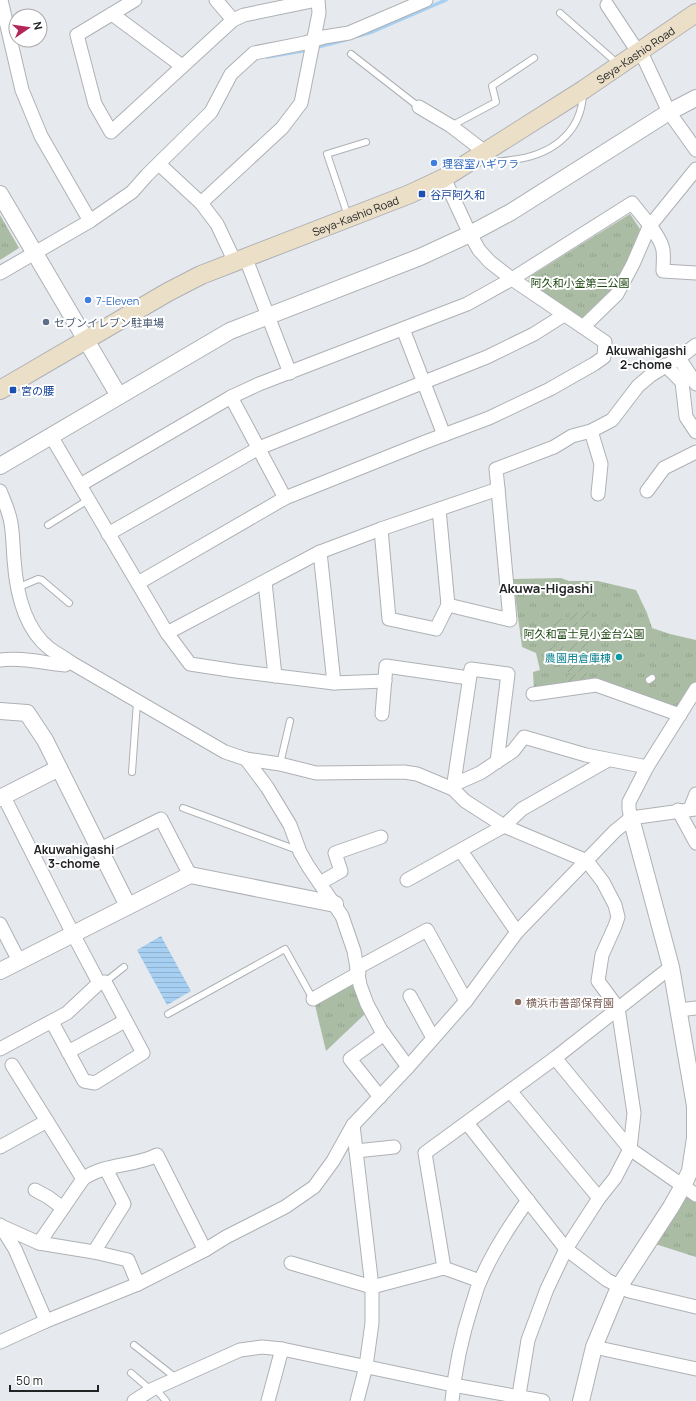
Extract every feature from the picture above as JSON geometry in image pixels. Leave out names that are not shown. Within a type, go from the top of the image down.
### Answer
[{"type":"main road","name":"Seya-Kashio Road","points":[[0,390],[168,292],[201,275],[410,194],[444,178],[583,90],[696,13]]},
{"type":"street","points":[[1,0],[8,21]]},
{"type":"street","points":[[135,0],[77,35],[95,104],[111,132],[232,20],[244,15],[318,0],[320,13],[301,103],[282,128],[201,203]]},
{"type":"street","points":[[216,0],[232,20]]},
{"type":"street","points":[[0,272],[90,221],[132,192],[147,175],[211,112],[231,74],[254,53],[349,33],[422,1]]},
{"type":"street","points":[[607,5],[639,51],[669,112],[696,150]]},
{"type":"street","points":[[112,14],[182,66]]},
{"type":"street","points":[[15,48],[22,90],[40,136],[90,221]]},
{"type":"street","points":[[0,466],[230,331],[420,257],[470,234],[511,212],[669,112],[696,98]]},
{"type":"street","points":[[419,107],[451,126],[485,152]]},
{"type":"street","points":[[159,164],[201,203],[217,224],[240,260],[268,316],[290,373]]},
{"type":"street","points":[[583,327],[617,294],[633,264],[649,227],[696,169]]},
{"type":"street","points":[[138,583],[285,498],[489,418],[550,389],[594,364],[604,356],[605,342],[512,279],[490,262],[479,250],[444,178]]},
{"type":"street","points":[[0,194],[118,396]]},
{"type":"street","points":[[80,485],[232,397],[258,384],[467,304],[512,279],[632,203],[649,227],[658,236],[663,249],[663,271],[696,273]]},
{"type":"street","points":[[108,534],[259,448],[488,357],[534,334],[564,315]]},
{"type":"street","points":[[403,329],[444,435]]},
{"type":"street","points":[[448,605],[510,620],[496,469],[554,447],[572,436],[591,431],[612,420],[638,386],[665,365],[679,358],[696,345]]},
{"type":"street","points":[[679,358],[696,384]]},
{"type":"street","points":[[665,365],[682,382],[686,417],[696,432]]},
{"type":"street","points":[[232,397],[285,498]]},
{"type":"street","points":[[591,431],[600,464],[598,494]]},
{"type":"street","points":[[51,436],[167,633],[190,664],[334,683],[385,682]]},
{"type":"street","points":[[647,491],[664,468],[696,452]]},
{"type":"street","points":[[167,633],[320,552],[498,488]]},
{"type":"street","points":[[0,491],[7,507],[11,522],[17,588],[29,623],[49,648],[70,662],[225,752],[246,759],[280,764],[316,773],[384,772],[417,774],[452,789],[465,801],[504,826],[587,861],[603,882],[615,905],[618,917],[616,926],[602,955],[598,981],[618,1008],[634,1113],[630,1149],[615,1178],[599,1198],[566,1249],[547,1289],[528,1340],[518,1399]]},
{"type":"street","points":[[381,529],[389,619],[436,629],[448,605],[439,509]]},
{"type":"street","points":[[320,552],[334,683]]},
{"type":"street","points":[[265,582],[275,676]]},
{"type":"street","points":[[0,660],[17,659],[65,665],[70,662]]},
{"type":"street","points":[[382,714],[387,662],[469,678]]},
{"type":"street","points":[[452,789],[471,670],[508,674],[497,762]]},
{"type":"street","points":[[533,694],[596,685],[680,715]]},
{"type":"street","points":[[581,1401],[594,1347],[619,1287],[671,1207],[690,1171],[695,1138],[695,1106],[671,967],[631,818],[629,802],[647,767],[696,689]]},
{"type":"street","points":[[0,711],[27,713],[45,740],[128,906]]},
{"type":"street","points":[[452,789],[456,784],[480,773],[513,751],[524,737],[586,755],[647,767]]},
{"type":"street","points":[[246,759],[267,787],[290,825],[300,852],[342,916],[354,951],[360,985],[367,1004],[384,1034],[408,1067]]},
{"type":"street","points":[[408,880],[504,826],[522,809],[608,760]]},
{"type":"street","points":[[52,1022],[84,1081],[95,1082],[143,1053],[73,934],[2,797],[59,768]]},
{"type":"street","points":[[696,794],[688,809],[696,843]]},
{"type":"street","points":[[0,1342],[46,1321],[138,1284],[285,1207],[314,1187],[333,1161],[353,1125],[408,1067],[466,1001],[517,932],[615,831],[631,818],[688,809]]},
{"type":"street","points":[[100,849],[161,819],[190,875]]},
{"type":"street","points":[[320,883],[341,871],[335,853],[381,837]]},
{"type":"street","points":[[461,851],[517,932]]},
{"type":"street","points":[[0,971],[190,875],[335,904]]},
{"type":"street","points":[[0,924],[19,962]]},
{"type":"street","points":[[313,999],[427,930],[466,1001]]},
{"type":"street","points":[[444,1268],[425,1153],[555,1058],[671,967]]},
{"type":"street","points":[[0,1049],[67,1013],[102,983]]},
{"type":"street","points":[[410,996],[433,1038]]},
{"type":"street","points":[[679,1010],[696,1008]]},
{"type":"street","points":[[68,1052],[125,1021]]},
{"type":"street","points":[[380,1096],[350,1059],[384,1034]]},
{"type":"street","points":[[555,1058],[630,1149],[696,1195]]},
{"type":"street","points":[[12,1065],[84,1179]]},
{"type":"street","points":[[510,1091],[599,1198]]},
{"type":"street","points":[[0,1147],[47,1121]]},
{"type":"street","points":[[467,1123],[566,1249],[606,1280],[619,1287],[629,1291],[696,1306]]},
{"type":"street","points":[[353,1125],[372,1287],[372,1323],[366,1366],[357,1401]]},
{"type":"street","points":[[356,1151],[394,1147]]},
{"type":"street","points":[[39,1243],[84,1179],[90,1174],[148,1159],[157,1155],[205,1250]]},
{"type":"street","points":[[94,1252],[124,1204],[106,1169]]},
{"type":"street","points":[[34,1190],[48,1197],[63,1208]]},
{"type":"street","points":[[452,1401],[453,1385],[464,1331],[480,1281],[487,1265],[528,1200]]},
{"type":"street","points":[[0,1226],[39,1243],[94,1252],[128,1260],[138,1284]]},
{"type":"street","points":[[0,1226],[15,1249],[46,1321]]},
{"type":"street","points":[[291,1263],[372,1287],[444,1268],[480,1281]]},
{"type":"street","points":[[134,1401],[153,1389],[240,1350],[262,1347],[366,1366],[518,1399],[544,1401]]},
{"type":"street","points":[[594,1347],[696,1369]]},
{"type":"street","points":[[268,1401],[282,1350]]},
{"type":"lane","points":[[560,13],[619,65]]},
{"type":"lane","points":[[351,54],[419,107]]},
{"type":"lane","points":[[451,126],[496,102],[492,86],[534,58]]},
{"type":"lane","points":[[469,163],[512,160],[535,154],[555,146],[567,136],[577,121],[582,105],[583,90]]},
{"type":"lane","points":[[349,218],[327,154],[366,142]]},
{"type":"lane","points":[[48,525],[88,500]]},
{"type":"lane","points":[[17,588],[38,579],[42,580],[69,603]]},
{"type":"lane","points":[[132,772],[137,702]]},
{"type":"lane","points":[[280,764],[290,721]]},
{"type":"lane","points":[[183,808],[300,852]]},
{"type":"lane","points":[[168,1014],[285,949],[313,999]]},
{"type":"lane","points":[[102,983],[124,967]]},
{"type":"lane","points":[[134,1344],[176,1378]]},
{"type":"lane","points":[[130,1373],[153,1389],[166,1401]]},
{"type":"green space","name":"阿久和小金第二公園","points":[[630,214],[640,229],[613,295],[583,323],[528,285],[529,277]]},
{"type":"green space","points":[[0,215],[19,248],[0,260]]},
{"type":"green space","name":"阿久和富士見小金台公園","points":[[561,578],[569,581],[598,581],[636,590],[647,613],[652,628],[696,640],[696,684],[680,711],[598,683],[534,691],[533,672],[540,670],[536,653],[522,647],[513,579]]},
{"type":"green space","points":[[590,611],[591,618],[569,620],[569,614]]},
{"type":"green space","points":[[561,617],[563,637],[556,638],[554,618]]},
{"type":"green space","points":[[585,622],[586,629],[565,631],[564,624]]},
{"type":"green space","points":[[587,632],[587,638],[566,640],[565,634]]},
{"type":"green space","points":[[556,641],[563,641],[565,660],[558,661]]},
{"type":"green space","points":[[588,642],[588,648],[567,650],[567,644]]},
{"type":"green space","points":[[553,643],[555,663],[549,664],[546,644]]},
{"type":"green space","points":[[589,651],[590,658],[569,660],[568,653]]},
{"type":"green space","points":[[587,663],[588,670],[568,673],[567,666]]},
{"type":"green space","points":[[588,673],[589,680],[568,682],[567,675]]},
{"type":"green space","points":[[355,979],[366,1013],[326,1051],[315,1005]]},
{"type":"green space","points":[[683,1191],[696,1201],[696,1257],[652,1243]]},
{"type":"water","points":[[161,936],[191,991],[167,1005],[137,950]]},
{"type":"waterway","points":[[358,36],[372,32],[446,0]]},
{"type":"waterway","points":[[314,48],[345,40]]},
{"type":"waterway","points":[[267,57],[308,50]]},
{"type":"place","name":"理容室ハギワラ","points":[[434,163]]},
{"type":"place","name":"谷戸阿久和","points":[[422,194]]},
{"type":"place","name":"7-Eleven","points":[[88,300]]},
{"type":"place","name":"セブンイレブン駐車場","points":[[46,322]]},
{"type":"place","name":"宮の腰","points":[[13,390]]},
{"type":"place","name":"農園用倉庫棟","points":[[619,657]]},
{"type":"place","name":"横浜市善部保育園","points":[[518,1002]]},
{"type":"district","name":"Akuwahigashi 2-chome","points":[[646,357]]},
{"type":"district","name":"Akuwa-Higashi","points":[[546,588]]},
{"type":"district","name":"Akuwahigashi 3-chome","points":[[74,856]]}]
